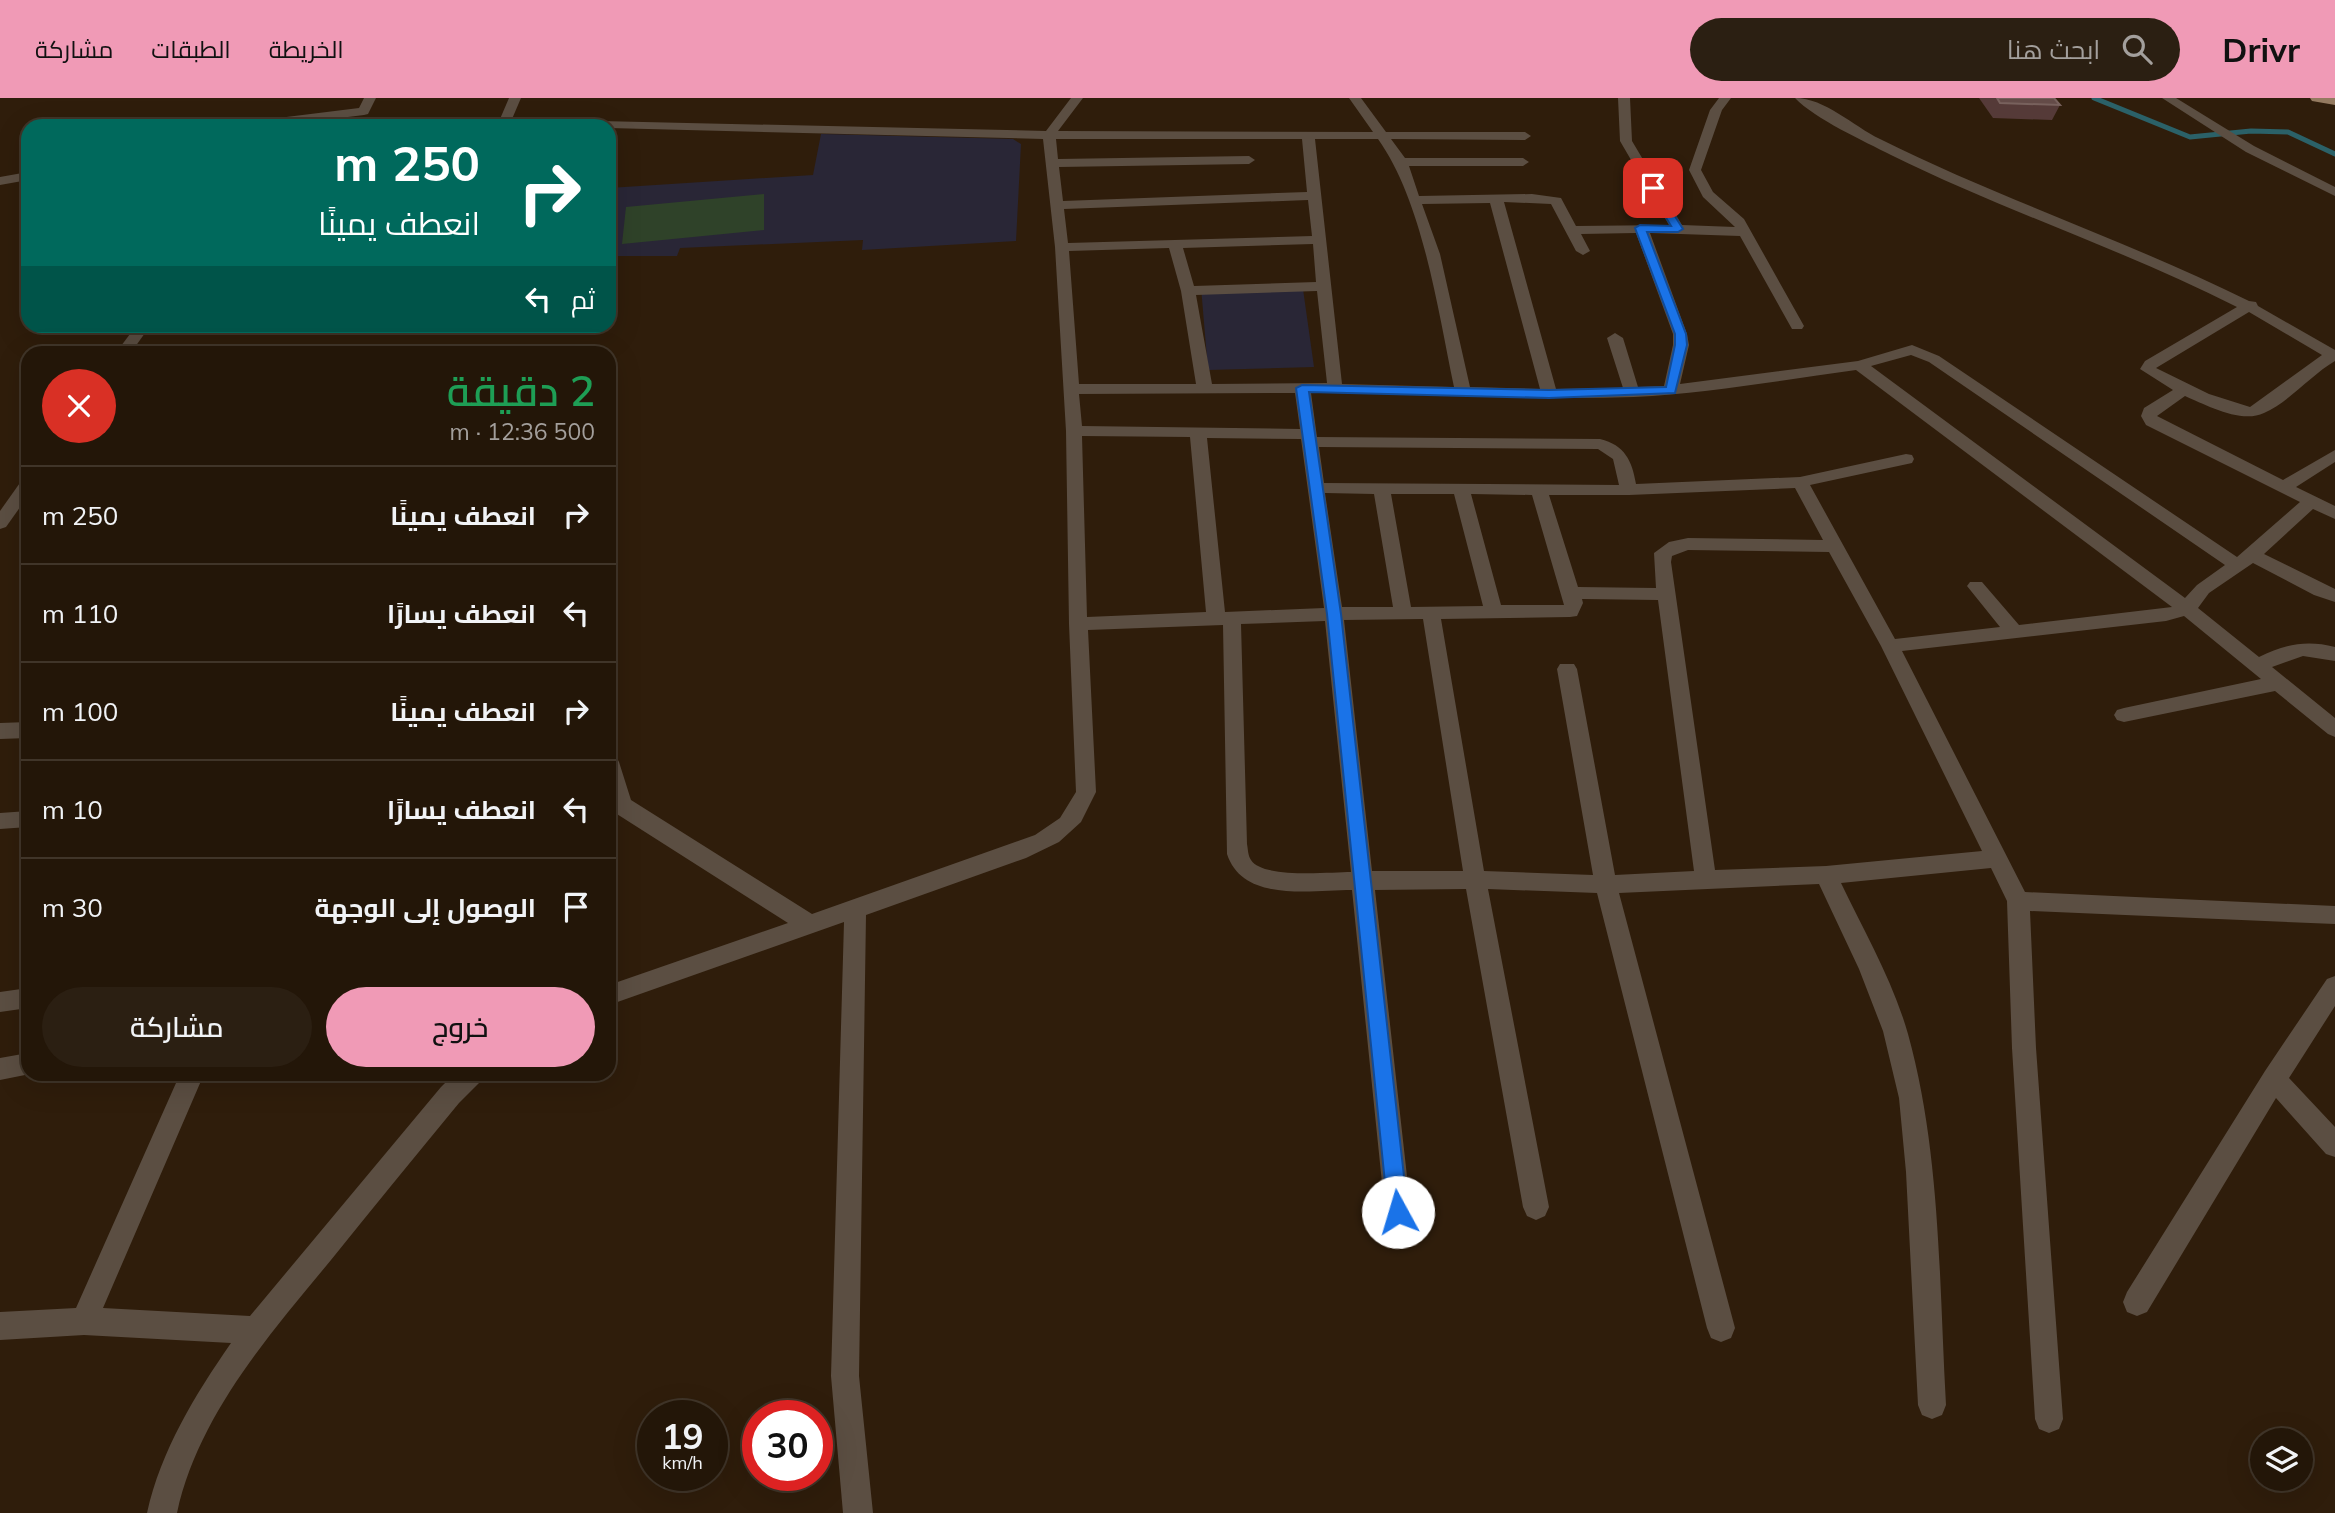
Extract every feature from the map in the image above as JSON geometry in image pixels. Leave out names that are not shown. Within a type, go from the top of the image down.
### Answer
[{"type":"main road","points":[[2316,98],[2335,101]]},
{"type":"street","points":[[339,119],[366,117],[370,98]]},
{"type":"street","points":[[506,119],[515,98]]},
{"type":"street","points":[[616,993],[1018,852],[1053,836],[1069,825],[1086,792],[1078,624],[1074,431],[1062,247],[1049,135],[1077,98]]},
{"type":"street","points":[[1355,98],[1401,162],[1433,254],[1463,391]]},
{"type":"street","points":[[1624,98],[1626,141],[1678,229]]},
{"type":"street","points":[[1724,98],[1716,110],[1695,170],[1708,194],[1733,213],[1797,326]]},
{"type":"street","points":[[1801,98],[1851,128],[1917,162],[2251,305],[2334,355],[2254,413],[2240,412],[2185,389],[2154,373],[2147,366],[2251,305]]},
{"type":"street","points":[[2168,98],[2236,141],[2335,192]]},
{"type":"street","points":[[2189,98],[2204,121]]},
{"type":"street","points":[[616,126],[1049,135],[1525,136]]},
{"type":"street","points":[[1308,136],[1312,196],[1335,388]]},
{"type":"street","points":[[1053,163],[1249,160]]},
{"type":"street","points":[[1401,162],[1523,162]]},
{"type":"street","points":[[0,180],[21,177]]},
{"type":"street","points":[[1058,205],[1312,196]]},
{"type":"street","points":[[1414,200],[1532,198],[1556,201],[1583,251]]},
{"type":"street","points":[[1496,199],[1549,394]]},
{"type":"street","points":[[1640,228],[1680,334],[1681,345],[1671,390]]},
{"type":"street","points":[[1573,230],[1640,228],[1744,232]]},
{"type":"street","points":[[1062,247],[1319,240]]},
{"type":"street","points":[[1175,244],[1188,290],[1205,389]]},
{"type":"street","points":[[1188,290],[1323,286]]},
{"type":"street","points":[[1615,338],[1632,392]]},
{"type":"street","points":[[1070,389],[1335,388],[1549,394],[1632,392],[1671,390],[1859,365],[1905,351],[1919,351],[2244,560],[2335,596]]},
{"type":"street","points":[[1859,365],[2188,609],[2335,729]]},
{"type":"street","points":[[1302,388],[1334,614],[1398,1212]]},
{"type":"street","points":[[2185,389],[2150,411],[2152,422],[2335,513]]},
{"type":"street","points":[[1074,431],[1600,444],[1617,451],[1622,459],[1629,491]]},
{"type":"street","points":[[1198,432],[1224,619],[1236,844],[1241,864],[1253,875],[1279,881],[1475,880],[1606,884],[1826,875],[1996,859]]},
{"type":"street","points":[[2282,488],[2335,455]]},
{"type":"street","points":[[1318,488],[1629,491],[1800,482],[1906,459]]},
{"type":"street","points":[[1800,482],[1890,646],[2018,901],[2024,1048],[2049,1419]]},
{"type":"street","points":[[1382,490],[1403,613]]},
{"type":"street","points":[[1078,624],[1334,614],[1570,611],[1574,603],[1539,490]]},
{"type":"street","points":[[1462,491],[1494,613]]},
{"type":"street","points":[[0,523],[21,494]]},
{"type":"street","points":[[1890,646],[2013,630],[2166,615],[2188,609],[2203,589],[2244,560],[2311,502]]},
{"type":"street","points":[[1706,881],[1662,557],[1667,549],[1675,545],[1835,545]]},
{"type":"street","points":[[1976,586],[2013,630]]},
{"type":"street","points":[[1569,593],[1668,594]]},
{"type":"street","points":[[1431,613],[1475,880],[1536,1207]]},
{"type":"street","points":[[2257,667],[2291,649],[2335,654]]},
{"type":"street","points":[[1567,669],[1606,884],[1721,1328]]},
{"type":"street","points":[[2124,715],[2277,683]]},
{"type":"street","points":[[0,730],[21,730]]},
{"type":"street","points":[[616,803],[812,926]]},
{"type":"street","points":[[0,821],[21,820]]},
{"type":"street","points":[[1826,875],[1871,969],[1890,1018],[1911,1098],[1919,1172],[1932,1405]]},
{"type":"street","points":[[2018,901],[2335,915]]},
{"type":"street","points":[[855,911],[845,1376],[858,1513]]},
{"type":"street","points":[[2137,1302],[2274,1079],[2332,996]]},
{"type":"street","points":[[0,1002],[21,999]]},
{"type":"street","points":[[0,1069],[21,1065]]},
{"type":"street","points":[[2274,1079],[2335,1145]]},
{"type":"street","points":[[84,1321],[189,1081]]},
{"type":"street","points":[[162,1513],[180,1457],[229,1369],[256,1330],[464,1081]]},
{"type":"street","points":[[0,1326],[84,1321],[256,1330]]},
{"type":"shaded area","points":[[821,134],[1013,139],[1021,144],[1016,241],[862,250],[863,240],[680,248],[677,256],[616,256],[616,188],[813,175]]},
{"type":"shaded area","points":[[1201,287],[1303,289],[1314,367],[1208,370]]},
{"type":"green space","points":[[764,194],[764,230],[622,244],[626,207]]},
{"type":"building","points":[[1997,98],[2054,98],[2060,105],[2000,103]]},
{"type":"waterway","points":[[2094,98],[2190,137],[2251,131],[2288,132],[2335,154]]},
{"type":"route","points":[[1398,1212],[1334,614],[1312,442],[1302,388],[1549,394],[1671,390],[1681,345],[1678,323],[1640,228],[1678,229],[1653,188]]}]
